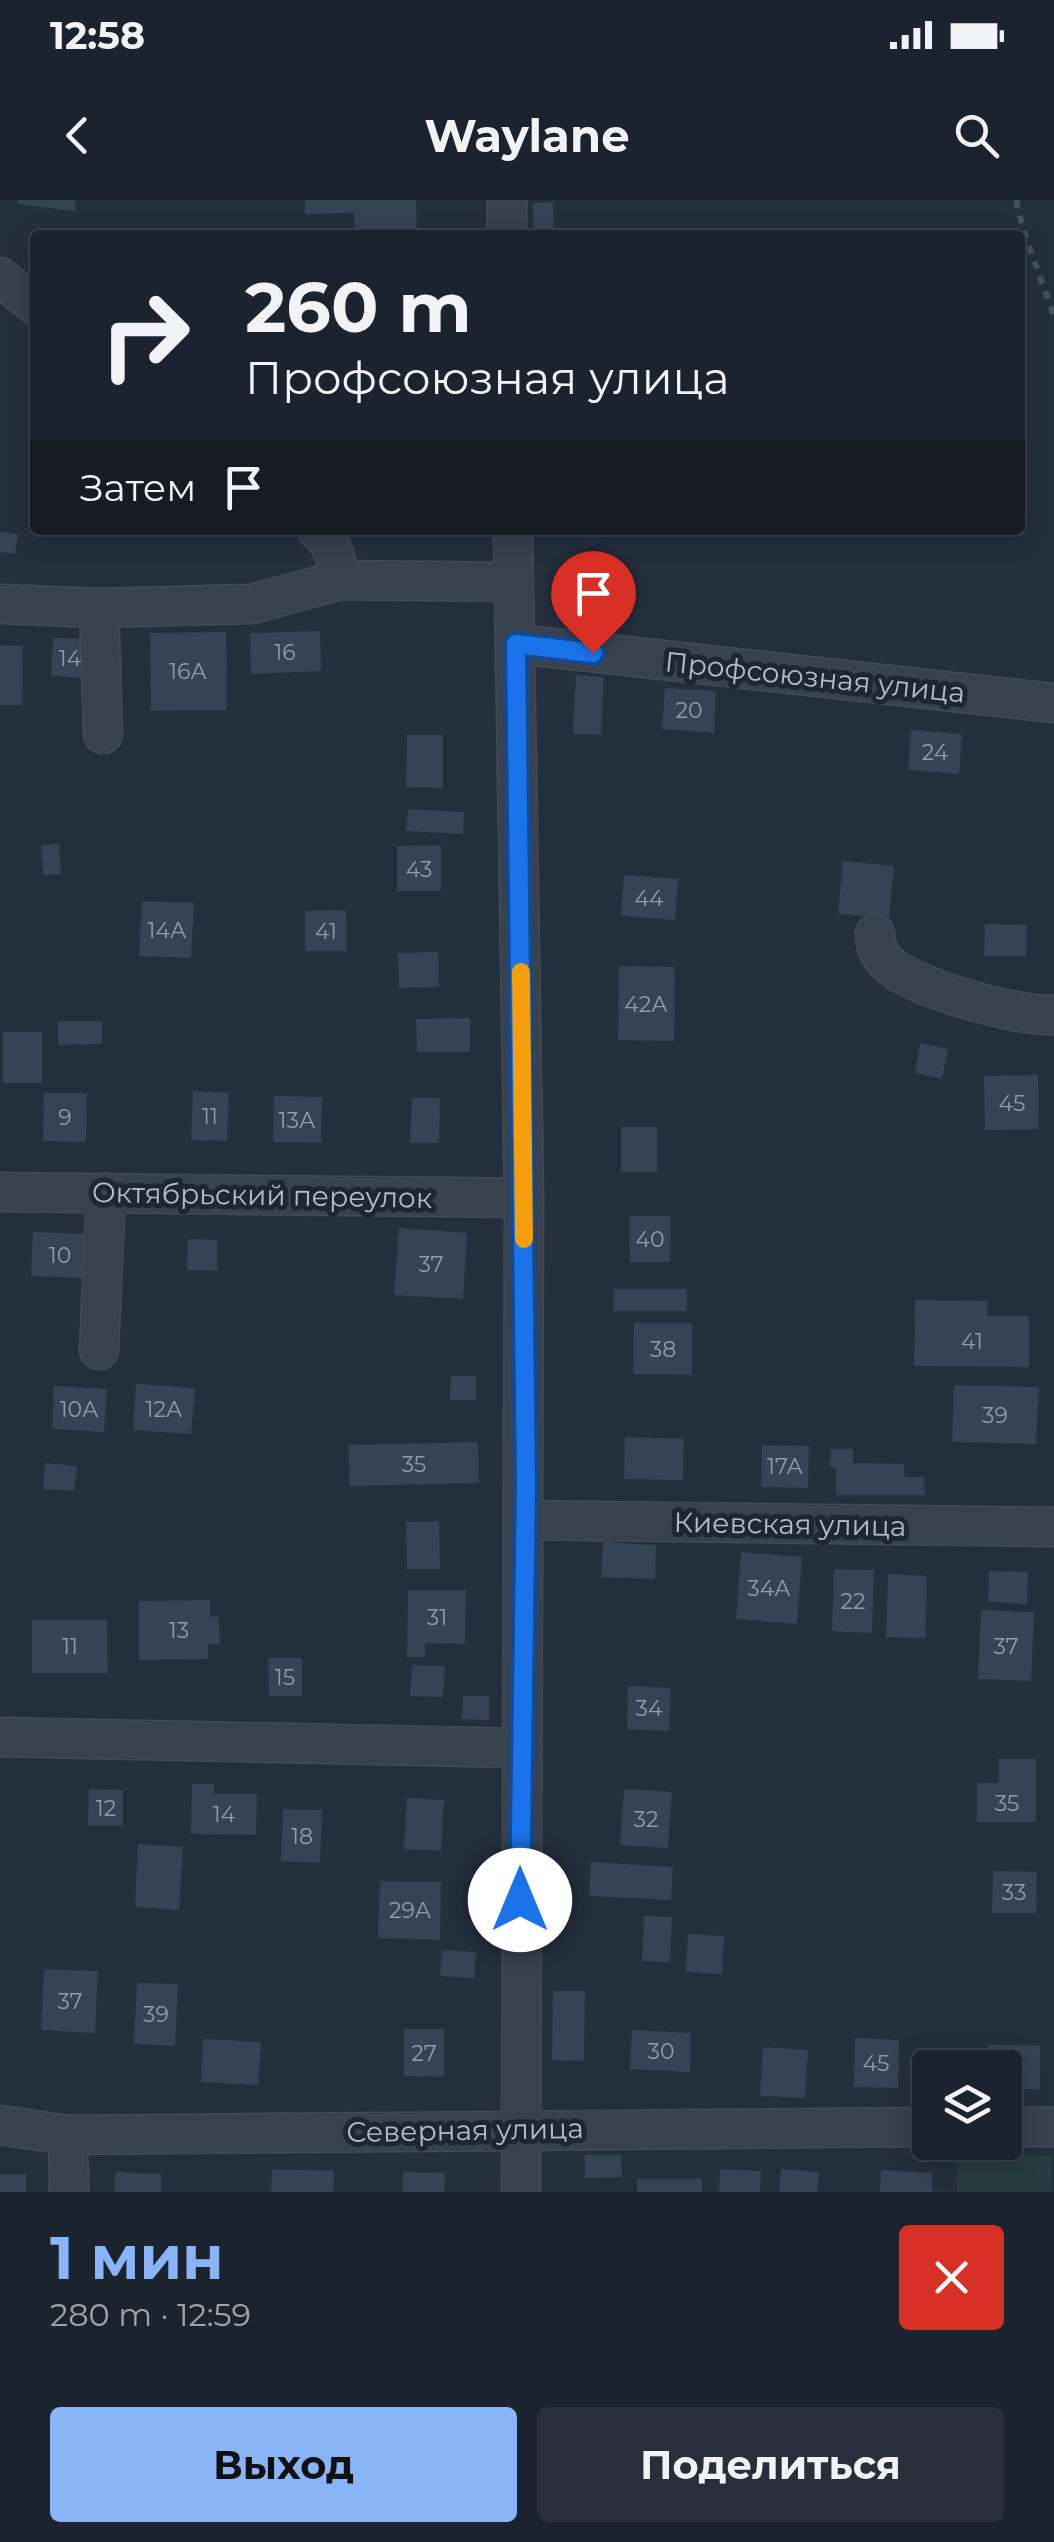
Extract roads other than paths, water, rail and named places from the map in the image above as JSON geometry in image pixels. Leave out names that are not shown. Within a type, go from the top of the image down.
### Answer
[{"type":"street","points":[[507,200],[507,230]]},
{"type":"street","points":[[0,277],[30,301]]},
{"type":"street","points":[[323,535],[340,580]]},
{"type":"street","points":[[513,535],[526,1520],[520,1748],[522,2192]]},
{"type":"street","points":[[0,604],[99,608],[252,604],[340,580],[514,582]]},
{"type":"street","points":[[99,608],[102,734]]},
{"type":"street","name":"Профсоюзная улица","points":[[516,644],[1054,702]]},
{"type":"street","points":[[876,934],[879,954],[889,966],[911,979],[967,1000],[1054,1015]]},
{"type":"street","name":"Октябрьский переулок","points":[[0,1192],[524,1198]]},
{"type":"street","points":[[99,1350],[106,1194]]},
{"type":"street","name":"Киевская улица","points":[[526,1520],[1054,1527]]},
{"type":"street","points":[[0,1737],[520,1748]]},
{"type":"street","name":"Северная улица","points":[[0,2125],[68,2135],[912,2128]]},
{"type":"street","points":[[1022,2127],[1054,2127]]},
{"type":"street","points":[[68,2135],[70,2192]]}]
